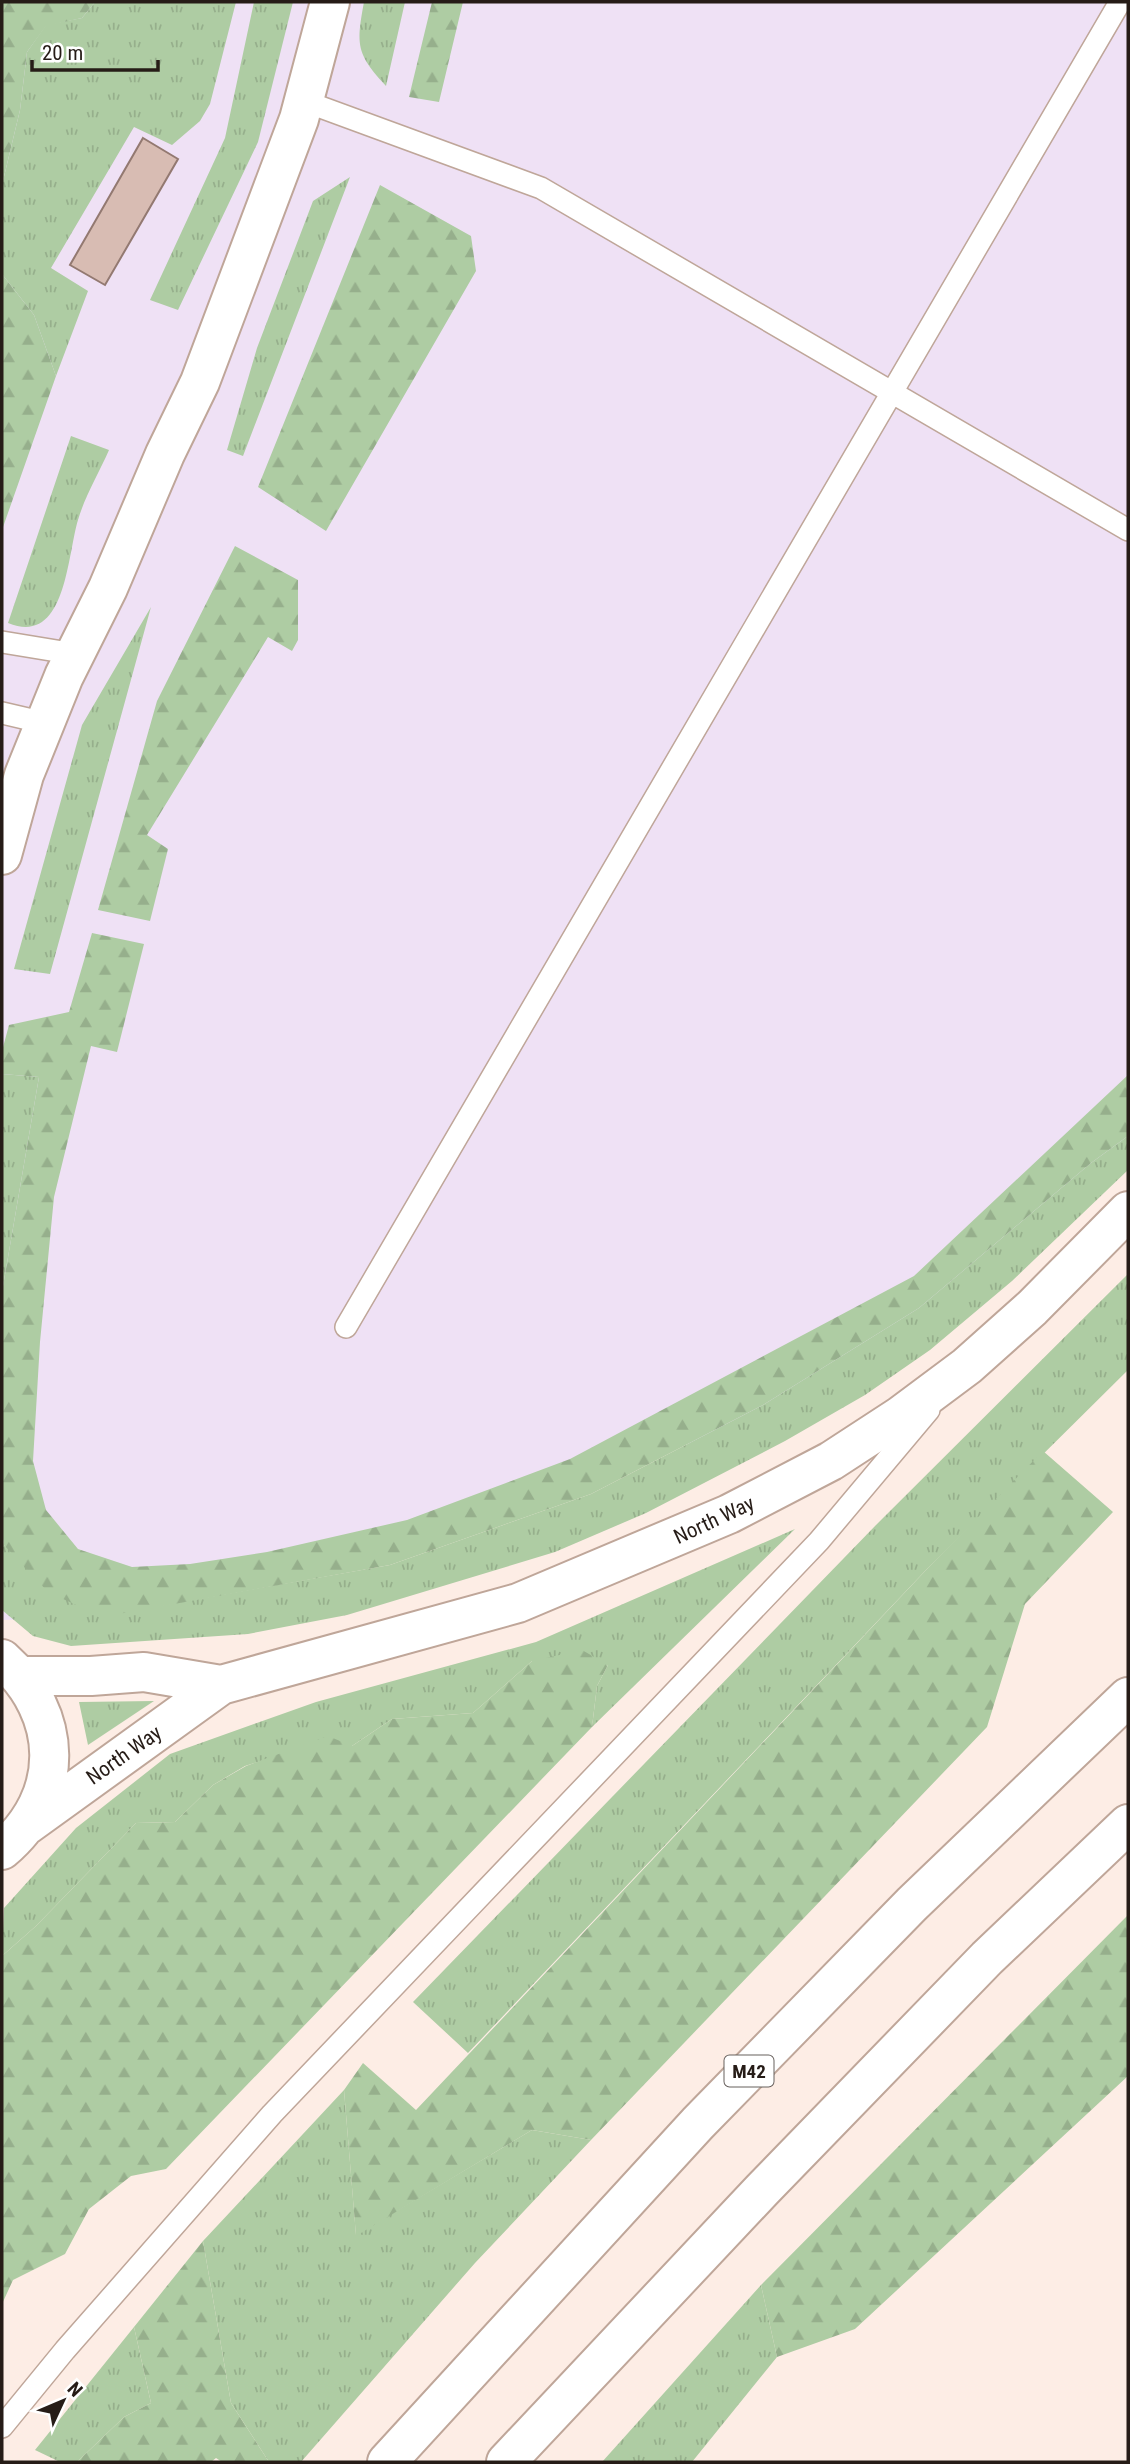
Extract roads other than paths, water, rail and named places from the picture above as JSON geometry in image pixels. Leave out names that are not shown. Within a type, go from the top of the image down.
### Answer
[{"type":"main road","points":[[2,855],[24,775],[45,723],[200,382],[304,101],[330,2]]},
{"type":"main road","name":"North Way","points":[[14,1838],[221,1685],[518,1603],[628,1559],[729,1514],[831,1461],[900,1416],[967,1366],[1032,1308],[1128,1211]]},
{"type":"main road","points":[[11,1668],[38,1703],[48,1734],[50,1766],[42,1797],[14,1838]]},
{"type":"main road","name":"North Way","points":[[11,1668],[91,1676],[144,1672],[221,1685]]},
{"type":"main road","name":"M42","points":[[387,2462],[698,2123],[912,1904],[1128,1696]]},
{"type":"main road","points":[[506,2462],[762,2190],[978,1968],[1128,1824]]},
{"type":"lane","points":[[346,1327],[1120,2]]},
{"type":"lane","points":[[304,101],[541,188],[1128,530]]},
{"type":"lane","points":[[2,642],[75,653]]},
{"type":"lane","points":[[2,713],[45,723]]},
{"type":"lane","points":[[2,2427],[65,2350],[272,2114],[819,1541],[967,1366]]}]
